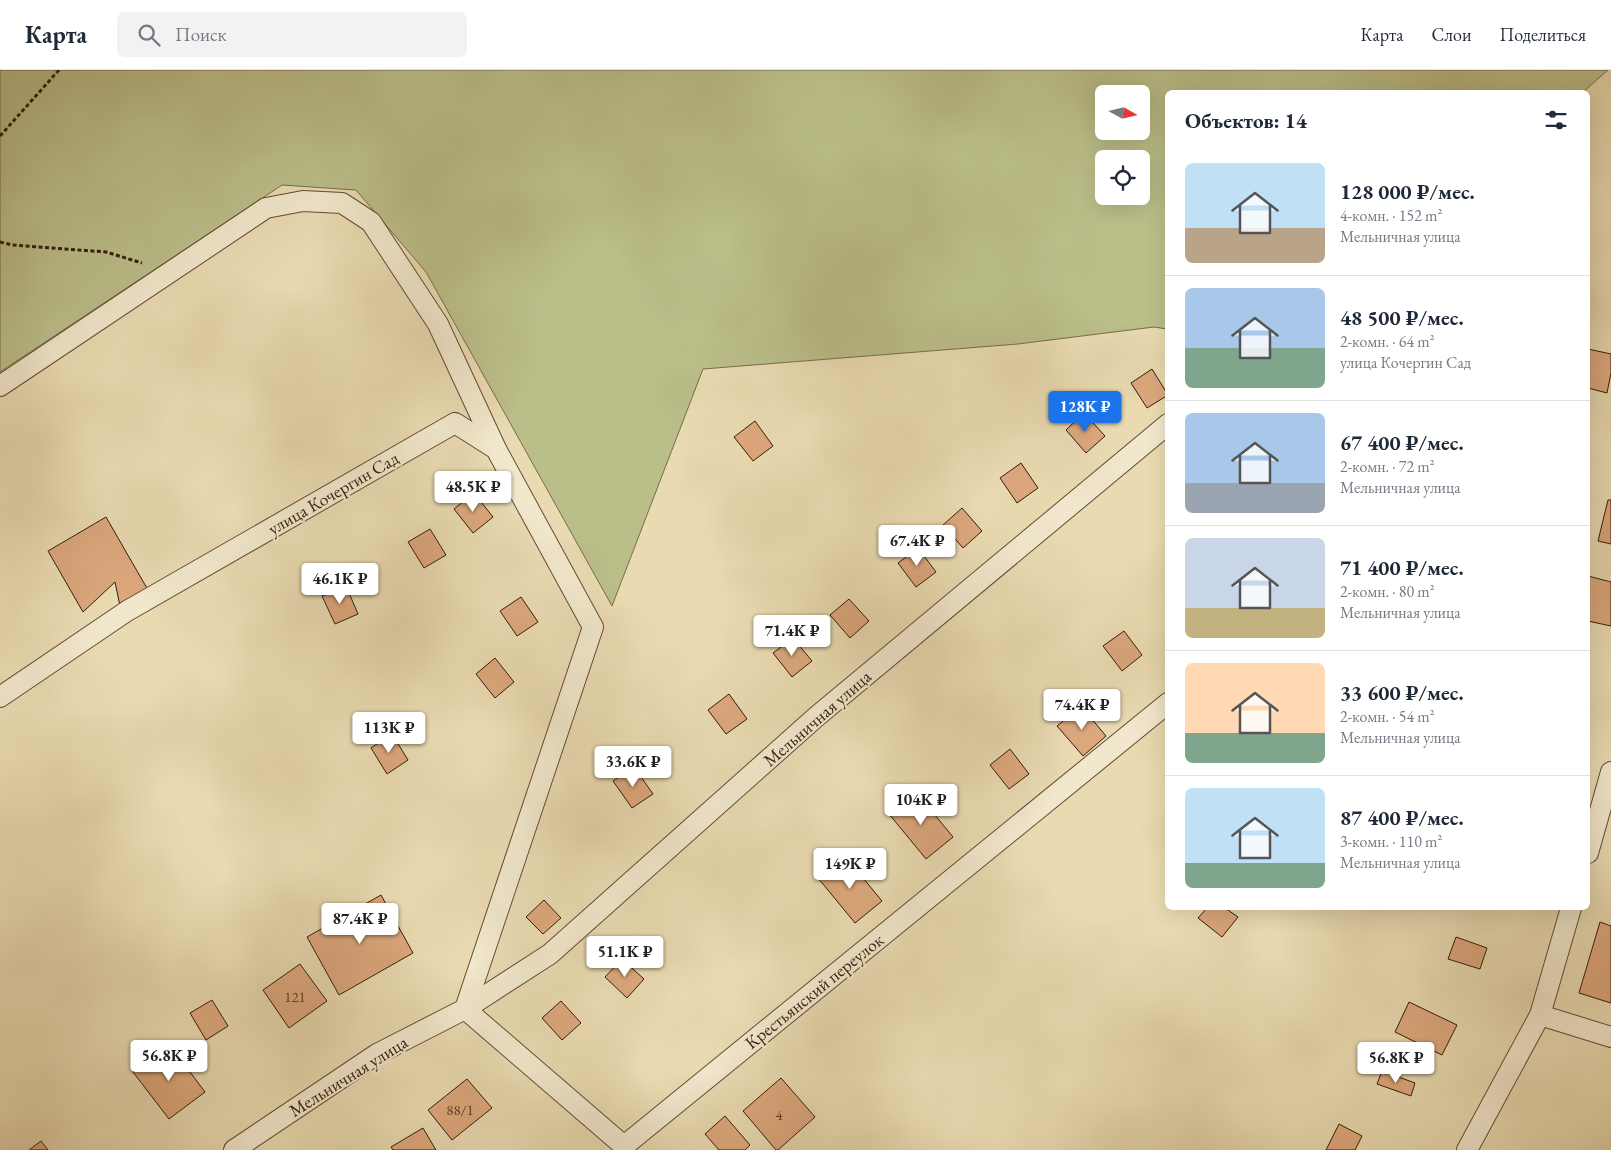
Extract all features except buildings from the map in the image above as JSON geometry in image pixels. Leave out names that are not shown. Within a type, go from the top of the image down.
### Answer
[{"type":"street","points":[[0,386],[266,208],[303,201],[342,203],[371,222],[438,324],[496,449]]},
{"type":"street","name":"улица Кочергин Сад","points":[[0,697],[128,611],[455,423],[496,449],[592,627],[465,1009]]},
{"type":"street","name":"Мельничная улица","points":[[234,1150],[376,1054],[465,1009],[550,954],[816,718],[1165,427]]},
{"type":"street","name":"Крестьянский переулок","points":[[465,1009],[624,1146],[1165,705]]},
{"type":"street","points":[[1590,845],[1611,772]]},
{"type":"street","points":[[1467,1150],[1540,1015],[1570,910]]},
{"type":"street","points":[[1540,1015],[1611,1037]]},
{"type":"path","points":[[0,136],[59,70]]},
{"type":"path","points":[[0,242],[12,245],[106,252],[172,272]]},
{"type":"green space","points":[[0,70],[1608,70],[1585,90],[1165,90],[1165,329],[1154,327],[1018,344],[703,369],[612,606],[426,272],[356,190],[282,185],[0,372]]}]
